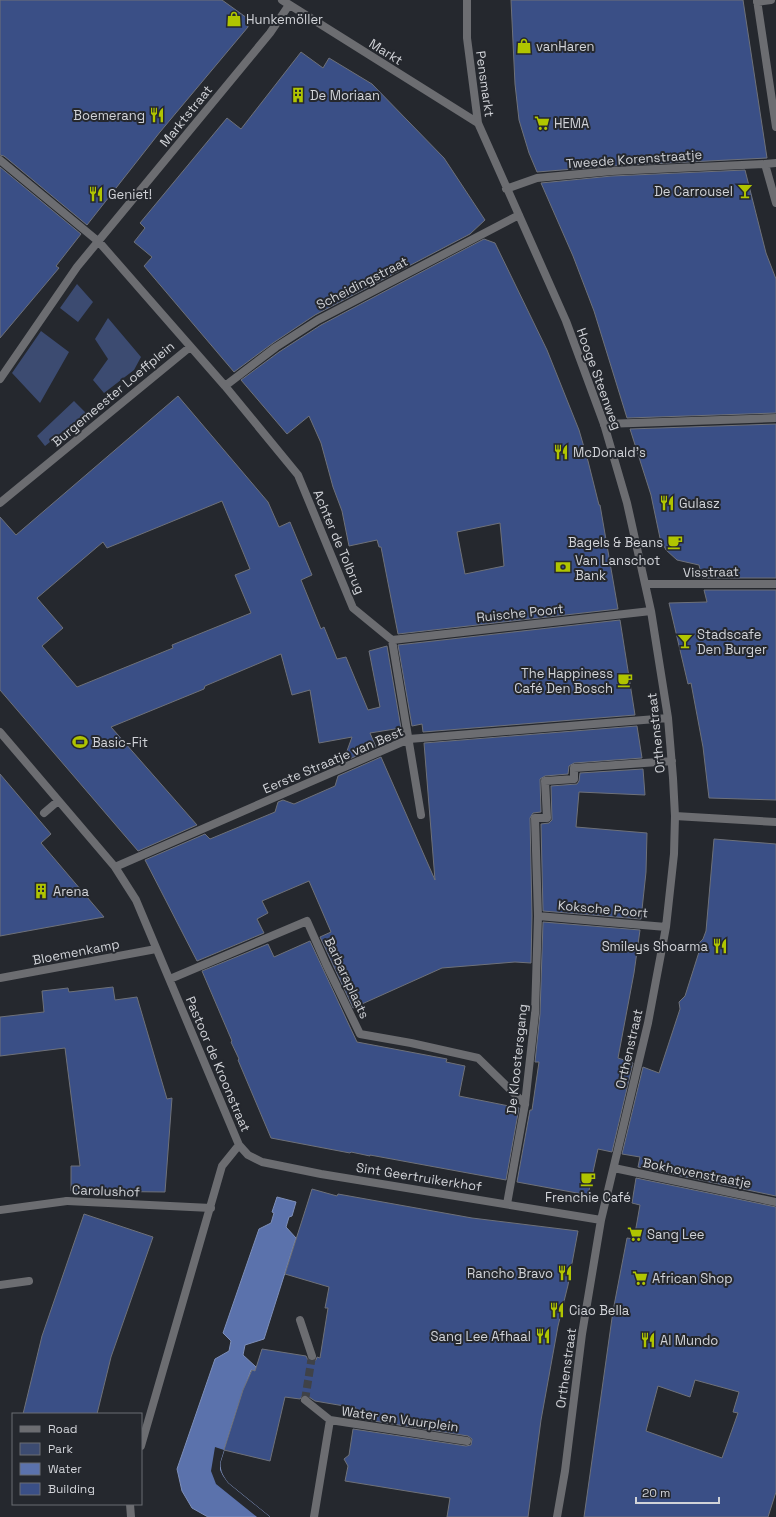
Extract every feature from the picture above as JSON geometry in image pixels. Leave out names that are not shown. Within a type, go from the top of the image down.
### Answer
[{"type":"street","name":"Pensmarkt","points":[[467,0],[467,38],[478,123],[506,189]]},
{"type":"street","points":[[771,0],[757,1],[776,127]]},
{"type":"street","name":"Markt","points":[[286,3],[478,123]]},
{"type":"street","name":"Marktstraat","points":[[99,242],[270,33],[286,3]]},
{"type":"street","name":"Burgemeester Loeffplein","points":[[0,160],[99,242],[190,346],[0,503]]},
{"type":"street","name":"Tweede Korenstraatje","points":[[506,189],[537,178],[612,171],[776,163]]},
{"type":"street","points":[[765,164],[776,203]]},
{"type":"street","name":"Hooge Steenweg","points":[[506,189],[566,321],[604,424],[627,503],[645,584]]},
{"type":"street","name":"Scheidingstraat","points":[[225,386],[276,347],[318,320],[519,215]]},
{"type":"street","points":[[0,379],[77,267],[99,242]]},
{"type":"street","name":"Achter de Tolbrug","points":[[190,346],[298,475],[353,608],[392,640]]},
{"type":"street","points":[[604,424],[776,418]]},
{"type":"street","name":"Visstraat","points":[[645,584],[776,584]]},
{"type":"street","name":"Orthenstraat","points":[[558,1517],[582,1334],[601,1220],[648,1023],[666,927],[674,854],[675,816],[668,718],[651,611],[645,584]]},
{"type":"street","name":"Ruische Poort","points":[[392,640],[651,611]]},
{"type":"street","points":[[392,640],[421,815]]},
{"type":"street","name":"Eerste Straatje van Best","points":[[115,867],[409,739],[668,718]]},
{"type":"street","name":"Pastoor de Kroonstraat","points":[[0,732],[115,867],[136,900],[239,1145],[222,1166],[142,1443]]},
{"type":"street","name":"De Kloostersgang","points":[[507,1204],[525,1104],[535,1014],[538,916],[535,818],[547,818],[544,781],[574,779],[574,768],[672,761]]},
{"type":"street","points":[[44,813],[58,801]]},
{"type":"street","points":[[675,816],[776,822]]},
{"type":"street","name":"Koksche Poort","points":[[538,916],[666,927]]},
{"type":"street","name":"Barbaraplaats","points":[[170,979],[307,921],[360,1034],[411,1043],[478,1058],[525,1104]]},
{"type":"street","name":"Bloemenkamp","points":[[0,978],[156,949]]},
{"type":"street","name":"Sint Geertruikerkhof","points":[[239,1145],[248,1155],[262,1162],[321,1174],[601,1220]]},
{"type":"street","name":"Bokhovenstraatje","points":[[614,1168],[776,1202]]},
{"type":"street","name":"Carolushof","points":[[0,1210],[66,1201],[211,1208]]},
{"type":"street","points":[[0,1285],[29,1281]]},
{"type":"street","points":[[300,1320],[312,1356]]},
{"type":"street","name":"Water en Vuurplein","points":[[305,1400],[330,1420],[467,1441]]},
{"type":"street","name":"Water en Vuurplein","points":[[314,1517],[330,1420]]},
{"type":"street","points":[[130,1505],[130,1517]]},
{"type":"green space","points":[[77,284],[93,302],[78,322],[60,308]]},
{"type":"green space","points":[[108,318],[141,357],[134,370],[104,393],[93,380],[108,359],[95,339]]},
{"type":"green space","points":[[41,331],[69,352],[40,403],[12,373]]},
{"type":"green space","points":[[74,401],[86,413],[45,446],[37,436]]},
{"type":"water","points":[[277,1197],[296,1202],[292,1216],[289,1217],[286,1227],[296,1238],[264,1339],[245,1345],[243,1355],[256,1367],[255,1371],[251,1370],[220,1463],[222,1474],[228,1483],[270,1517],[208,1517],[192,1508],[182,1491],[177,1469],[215,1359],[229,1351],[231,1341],[223,1333],[259,1229],[271,1223],[274,1213],[272,1212]]},
{"type":"pier","points":[[215,1447],[224,1450],[220,1463],[220,1470],[228,1483],[270,1517],[257,1517],[216,1484],[211,1471]]},
{"type":"building","points":[[0,0],[222,0],[247,18],[248,27],[160,132],[87,225],[4,156],[0,155]]},
{"type":"building","points":[[511,0],[743,0],[767,158],[611,166],[537,172],[529,153],[519,120],[515,84]]},
{"type":"building","points":[[301,52],[323,68],[329,58],[372,84],[444,158],[485,220],[470,234],[315,315],[273,343],[234,372],[144,266],[152,257],[134,242],[145,228],[140,223],[227,118],[241,129]]},
{"type":"building","points":[[0,167],[81,234],[56,266],[59,268],[0,338]]},
{"type":"building","points":[[745,170],[766,253],[776,279],[776,413],[627,418],[594,311],[573,256],[541,183],[612,176]]},
{"type":"building","points":[[484,239],[495,243],[547,350],[579,430],[600,505],[618,609],[398,634],[381,547],[379,547],[377,540],[349,546],[342,511],[333,487],[321,443],[309,416],[287,434],[241,380],[279,352],[321,325]],"holes":[[[500,523],[504,566],[465,574],[457,532]]]},
{"type":"building","points":[[178,396],[268,502],[279,527],[290,522],[312,575],[301,580],[321,629],[324,627],[337,659],[346,657],[368,710],[380,707],[369,651],[387,646],[401,728],[370,733],[376,747],[343,762],[352,737],[319,743],[310,690],[292,695],[281,654],[205,686],[204,689],[111,727],[197,825],[138,851],[0,690],[0,517],[16,535]],"holes":[[[222,501],[250,569],[235,575],[251,613],[172,645],[173,648],[77,687],[42,646],[63,628],[37,598],[103,542],[107,548]]]},
{"type":"building","points":[[776,424],[776,578],[702,578],[699,565],[677,560],[666,550],[660,538],[651,495],[630,429]]},
{"type":"building","points":[[704,590],[776,590],[776,800],[709,798],[703,747],[691,683],[688,684],[669,603],[707,602]]},
{"type":"building","points":[[620,620],[635,715],[423,732],[422,724],[412,726],[398,645]]},
{"type":"building","points":[[637,726],[642,758],[574,763],[569,766],[568,774],[545,776],[540,779],[541,812],[533,813],[530,818],[532,916],[531,963],[515,962],[442,968],[353,1008],[320,937],[331,932],[309,881],[262,901],[268,913],[257,919],[264,933],[197,961],[145,860],[205,834],[210,839],[275,812],[278,802],[283,800],[294,804],[335,786],[338,776],[381,757],[435,880],[424,743]]},
{"type":"building","points":[[643,769],[645,795],[579,792],[576,827],[647,833],[646,872],[641,919],[543,911],[541,824],[549,823],[552,820],[551,786],[577,784],[580,773]]},
{"type":"building","name":"Arena","points":[[0,774],[51,834],[41,843],[104,917],[0,936]]},
{"type":"building","points":[[714,839],[776,844],[776,1196],[638,1167],[640,1157],[622,1154],[643,1067],[659,1073],[680,1009],[679,1002],[685,996],[699,952],[698,944],[703,939],[706,931]]},
{"type":"building","points":[[543,922],[640,930],[634,973],[618,1058],[633,1063],[612,1152],[598,1149],[588,1195],[517,1182],[530,1110],[532,1110],[539,1062],[535,1062],[540,1014]]},
{"type":"building","points":[[310,941],[357,1042],[447,1059],[446,1062],[465,1066],[459,1096],[519,1108],[506,1180],[271,1138],[202,971],[268,944],[274,957]]},
{"type":"building","points":[[113,987],[115,1000],[137,997],[167,1099],[172,1098],[165,1192],[71,1191],[71,1166],[80,1166],[65,1048],[0,1056],[0,1017],[44,1012],[42,991],[68,988],[69,992]]},
{"type":"building","points":[[636,1178],[776,1207],[776,1492],[768,1517],[584,1517],[613,1311],[627,1238],[634,1239],[640,1205],[632,1203]],"holes":[[[695,1380],[739,1392],[733,1412],[738,1413],[722,1458],[646,1431],[658,1386],[690,1397]]]},
{"type":"building","points":[[312,1189],[337,1196],[338,1194],[472,1218],[578,1231],[568,1285],[558,1326],[541,1420],[528,1517],[447,1517],[450,1498],[345,1481],[348,1466],[344,1459],[349,1455],[353,1429],[466,1446],[471,1445],[472,1439],[468,1436],[355,1418],[356,1408],[315,1401],[306,1395],[303,1395],[300,1399],[285,1397],[270,1461],[224,1450],[243,1390],[252,1370],[255,1371],[262,1349],[306,1356],[308,1360],[311,1361],[316,1360],[317,1357],[320,1358],[328,1308],[325,1308],[329,1287],[285,1274]]},
{"type":"building","points":[[84,1214],[153,1237],[111,1357],[97,1413],[23,1413],[42,1336]]},
{"type":"tunnel","points":[[305,1400],[312,1356]]},
{"type":"place","name":"Hunkemöller","points":[[234,19]]},
{"type":"place","name":"vanHaren","points":[[524,46]]},
{"type":"place","name":"De Moriaan","points":[[298,95]]},
{"type":"place","name":"Boemerang","points":[[157,115]]},
{"type":"place","name":"HEMA","points":[[542,123]]},
{"type":"place","name":"De Carrousel","points":[[745,191]]},
{"type":"place","name":"Geniet!","points":[[96,194]]},
{"type":"place","name":"McDonald's","points":[[561,452]]},
{"type":"place","name":"Gulasz","points":[[667,503]]},
{"type":"place","name":"Bagels & Beans","points":[[675,542]]},
{"type":"place","name":"Van Lanschot Bank","points":[[563,567]]},
{"type":"place","name":"Stadscafe Den Burger","points":[[685,641]]},
{"type":"place","name":"The Happiness Café Den Bosch","points":[[625,680]]},
{"type":"place","name":"Basic-Fit","points":[[80,742]]},
{"type":"place","name":"Arena","points":[[41,891]]},
{"type":"place","name":"Smileys Shoarma","points":[[720,946]]},
{"type":"place","name":"Frenchie Café","points":[[588,1179]]},
{"type":"place","name":"Sang Lee","points":[[635,1234]]},
{"type":"place","name":"Rancho Bravo","points":[[565,1273]]},
{"type":"place","name":"African Shop","points":[[640,1278]]},
{"type":"place","name":"Ciao Bella","points":[[557,1310]]},
{"type":"place","name":"Sang Lee Afhaal","points":[[543,1336]]},
{"type":"place","name":"Al Mundo","points":[[648,1340]]}]
